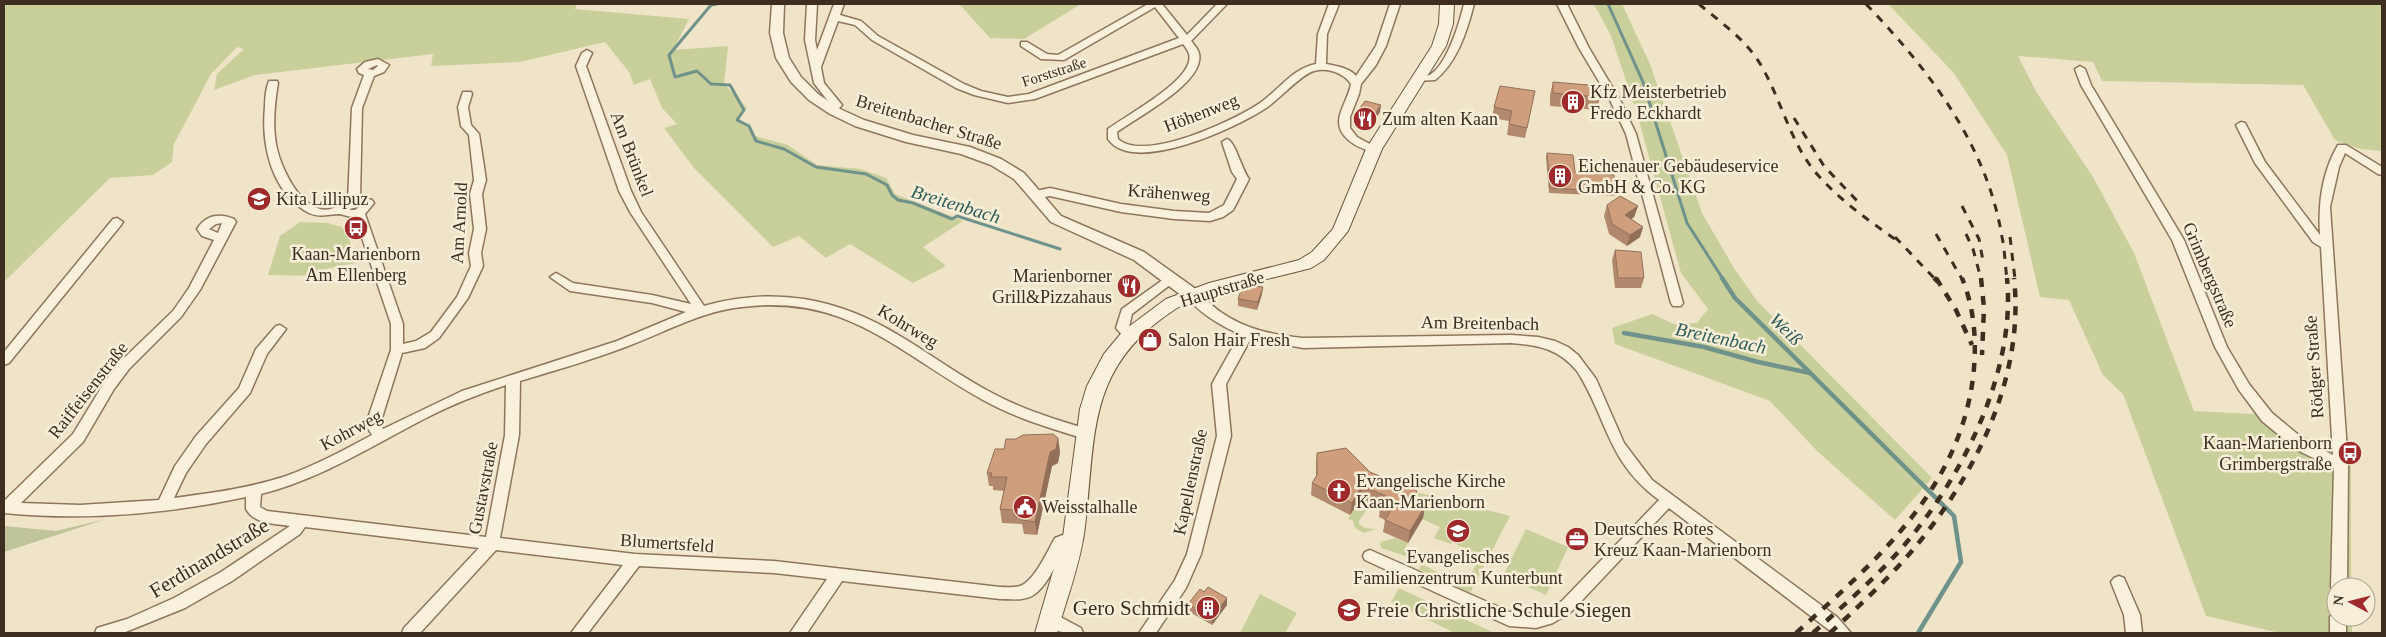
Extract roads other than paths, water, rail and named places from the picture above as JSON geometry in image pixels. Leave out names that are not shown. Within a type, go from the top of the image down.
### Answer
[{"type":"main road","name":"Hauptstraße","points":[[1049,626],[1073,537],[1085,434],[1096,386],[1110,358],[1130,335],[1172,303],[1191,294],[1305,264],[1318,256],[1340,230],[1374,149],[1439,46],[1446,24],[1447,4]]},
{"type":"street","name":"Breitenbacher Straße","points":[[778,4],[775,32],[778,48],[785,65],[797,82],[832,110],[885,132],[976,154],[995,161],[1018,176],[1047,212],[1063,224],[1139,256],[1191,294]]},
{"type":"street","points":[[812,4],[810,40],[818,83],[837,105],[832,110]]},
{"type":"street","points":[[816,67],[840,4]]},
{"type":"street","points":[[1024,44],[1050,59],[1068,55],[1156,4]]},
{"type":"street","name":"Höhenweg","points":[[1156,4],[1196,58],[1194,66],[1171,90],[1112,130],[1111,134],[1115,142],[1137,148],[1155,147],[1208,133],[1239,120],[1264,105],[1302,73],[1321,67]]},
{"type":"street","name":"Forststraße","points":[[835,17],[858,22],[875,38],[960,86],[978,93],[1008,100],[1031,97],[1184,40],[1191,36],[1222,4]]},
{"type":"street","points":[[1334,4],[1327,16],[1320,48],[1321,67],[1352,76],[1357,82]]},
{"type":"street","points":[[1374,149],[1354,141],[1346,134],[1344,116],[1357,87],[1357,82],[1365,74],[1387,33],[1395,4]]},
{"type":"street","points":[[1419,79],[1431,78],[1446,62],[1462,29],[1469,4]]},
{"type":"street","points":[[1562,4],[1584,48],[1615,100],[1631,134],[1677,303]]},
{"type":"street","name":"Am Brünkel","points":[[587,54],[581,66],[625,191],[636,212],[700,311]]},
{"type":"street","name":"Grimbergstraße","points":[[2080,69],[2086,85],[2178,240],[2222,347],[2244,388],[2267,417],[2302,446],[2340,464]]},
{"type":"street","points":[[370,73],[357,108],[356,207],[395,316],[397,350],[374,418],[374,427],[380,435]]},
{"type":"street","points":[[273,82],[269,125],[270,144],[280,175],[296,197],[314,211],[328,213],[356,207]]},
{"type":"street","name":"Am Arnold","points":[[397,350],[420,345],[435,335],[462,298],[477,266],[475,253],[480,229],[476,194],[480,180],[474,134],[466,126],[463,107],[467,94]]},
{"type":"street","points":[[2241,125],[2260,162],[2317,238],[2325,244]]},
{"type":"street","name":"Krähenweg","points":[[1034,195],[1050,192],[1121,208],[1210,217],[1219,214],[1229,207],[1243,179],[1238,172],[1227,142]]},
{"type":"street","name":"Rödger Straße","points":[[2339,577],[2340,464],[2324,207],[2333,167],[2342,147],[2382,172]]},
{"type":"street","points":[[4,360],[117,222]]},
{"type":"street","name":"Raiffeisenstraße","points":[[5,507],[78,438],[124,366],[177,314],[194,290],[219,238]]},
{"type":"street","name":"Kohrweg","points":[[556,277],[570,287],[652,298],[700,311]]},
{"type":"street","points":[[1130,335],[1122,328],[1126,312],[1171,278]]},
{"type":"street","name":"Am Breitenbach","points":[[1191,294],[1220,320],[1247,332],[1278,340],[1303,343],[1511,339],[1540,341],[1565,351],[1584,371],[1616,441],[1631,466],[1647,484],[1844,633]]},
{"type":"street","name":"Kohrweg","points":[[5,507],[85,512],[162,506],[254,490],[310,472],[380,435],[466,394],[615,347],[700,311],[727,304],[759,301],[791,301],[830,308],[856,317],[884,332],[988,398],[1022,413],[1085,434]]},
{"type":"street","points":[[162,506],[180,470],[202,440],[245,390],[261,352],[280,329]]},
{"type":"street","name":"Kapellenstraße","points":[[1147,633],[1182,584],[1194,554],[1224,436],[1219,384],[1247,332]]},
{"type":"street","name":"Gustavstraße","points":[[410,633],[492,544],[506,478],[512,435],[513,378]]},
{"type":"street","name":"Blumertsfeld","points":[[254,490],[253,509],[258,514],[302,521],[635,560],[774,567],[1000,593],[1027,591],[1040,578],[1060,542],[1073,537]]},
{"type":"street","points":[[1370,556],[1496,614],[1522,622],[1536,621],[1559,613],[1567,606],[1667,501]]},
{"type":"street","name":"Ferdinandstraße","points":[[103,633],[160,614],[194,596],[242,567],[295,530],[302,521]]},
{"type":"street","points":[[579,633],[635,560]]},
{"type":"street","points":[[798,633],[838,575]]},
{"type":"street","points":[[2119,582],[2132,615],[2134,633]]},
{"type":"street","points":[[1049,626],[1075,633]]},
{"type":"waterway","name":"Breitenbach","points":[[717,4],[711,5],[669,55],[675,77],[697,71],[711,84],[730,85],[744,110],[737,120],[749,126],[756,141],[784,149],[816,167],[866,174],[887,185],[892,195],[898,200],[913,203],[952,219],[957,216],[1060,249]]},
{"type":"waterway","name":"Weiß","points":[[1608,4],[1643,82],[1687,223],[1723,279]]},
{"type":"waterway","name":"Weiß","points":[[1722,278],[1735,298],[1954,516],[1961,562],[1918,633]]},
{"type":"waterway","name":"Breitenbach","points":[[1624,333],[1704,347],[1758,362],[1810,373]]},
{"type":"railway","points":[[1699,4],[1739,38],[1753,53],[1773,88],[1790,129],[1804,156],[1821,179],[1864,217],[1899,242]]},
{"type":"railway","points":[[1866,4],[1912,55],[1933,82],[1969,140],[1983,171],[1994,203],[2003,242],[2007,279]]},
{"type":"railway","points":[[1794,118],[1824,166],[1862,206]]},
{"type":"railway","points":[[1962,206],[1979,239],[1983,261]]},
{"type":"railway","points":[[1936,234],[1962,279]]},
{"type":"railway","points":[[1966,234],[1973,249],[1981,279]]},
{"type":"railway","points":[[1895,237],[1935,279]]},
{"type":"railway","points":[[2010,237],[2015,279]]},
{"type":"railway","points":[[1936,278],[1956,310],[1972,345]]},
{"type":"railway","points":[[1796,633],[1855,579],[1909,521],[1931,489],[1950,455],[1964,418],[1974,365],[1974,327],[1970,302],[1962,278]]},
{"type":"railway","points":[[1981,278],[1984,308],[1982,355]]},
{"type":"railway","points":[[1813,633],[1873,578],[1906,543],[1948,485],[1966,453],[1982,419],[2003,349],[2008,313],[2007,278]]},
{"type":"railway","points":[[1830,633],[1882,584],[1911,552],[1934,523],[1974,459],[1990,425],[2003,389],[2011,353],[2015,315],[2014,278]]},
{"type":"railway","points":[[1935,279],[1938,282]]},
{"type":"place","name":"Kfz Meisterbetrieb Fredo Eckhardt","points":[[1573,102]]},
{"type":"place","name":"Zum alten Kaan","points":[[1365,119]]},
{"type":"place","name":"Eichenauer Gebäudeservice GmbH & Co. KG","points":[[1560,176]]},
{"type":"place","name":"Kita Lillipuz","points":[[259,199]]},
{"type":"place","name":"Kaan-Marienborn Am Ellenberg","points":[[356,228]]},
{"type":"place","name":"Marienborner Grill&Pizzahaus","points":[[1129,286]]},
{"type":"place","name":"Salon Hair Fresh","points":[[1150,340]]},
{"type":"place","name":"Kaan-Marienborn Grimbergstraße","points":[[2350,453]]},
{"type":"place","name":"Evangelische Kirche Kaan-Marienborn","points":[[1339,491]]},
{"type":"place","name":"Weisstalhalle","points":[[1025,507]]},
{"type":"place","name":"Evangelisches Familienzentrum Kunterbunt","points":[[1458,531]]},
{"type":"place","name":"Deutsches Rotes Kreuz Kaan-Marienborn","points":[[1577,539]]},
{"type":"place","name":"Gero Schmidt","points":[[1208,608]]},
{"type":"place","name":"Freie Christliche Schule Siegen","points":[[1349,610]]}]
